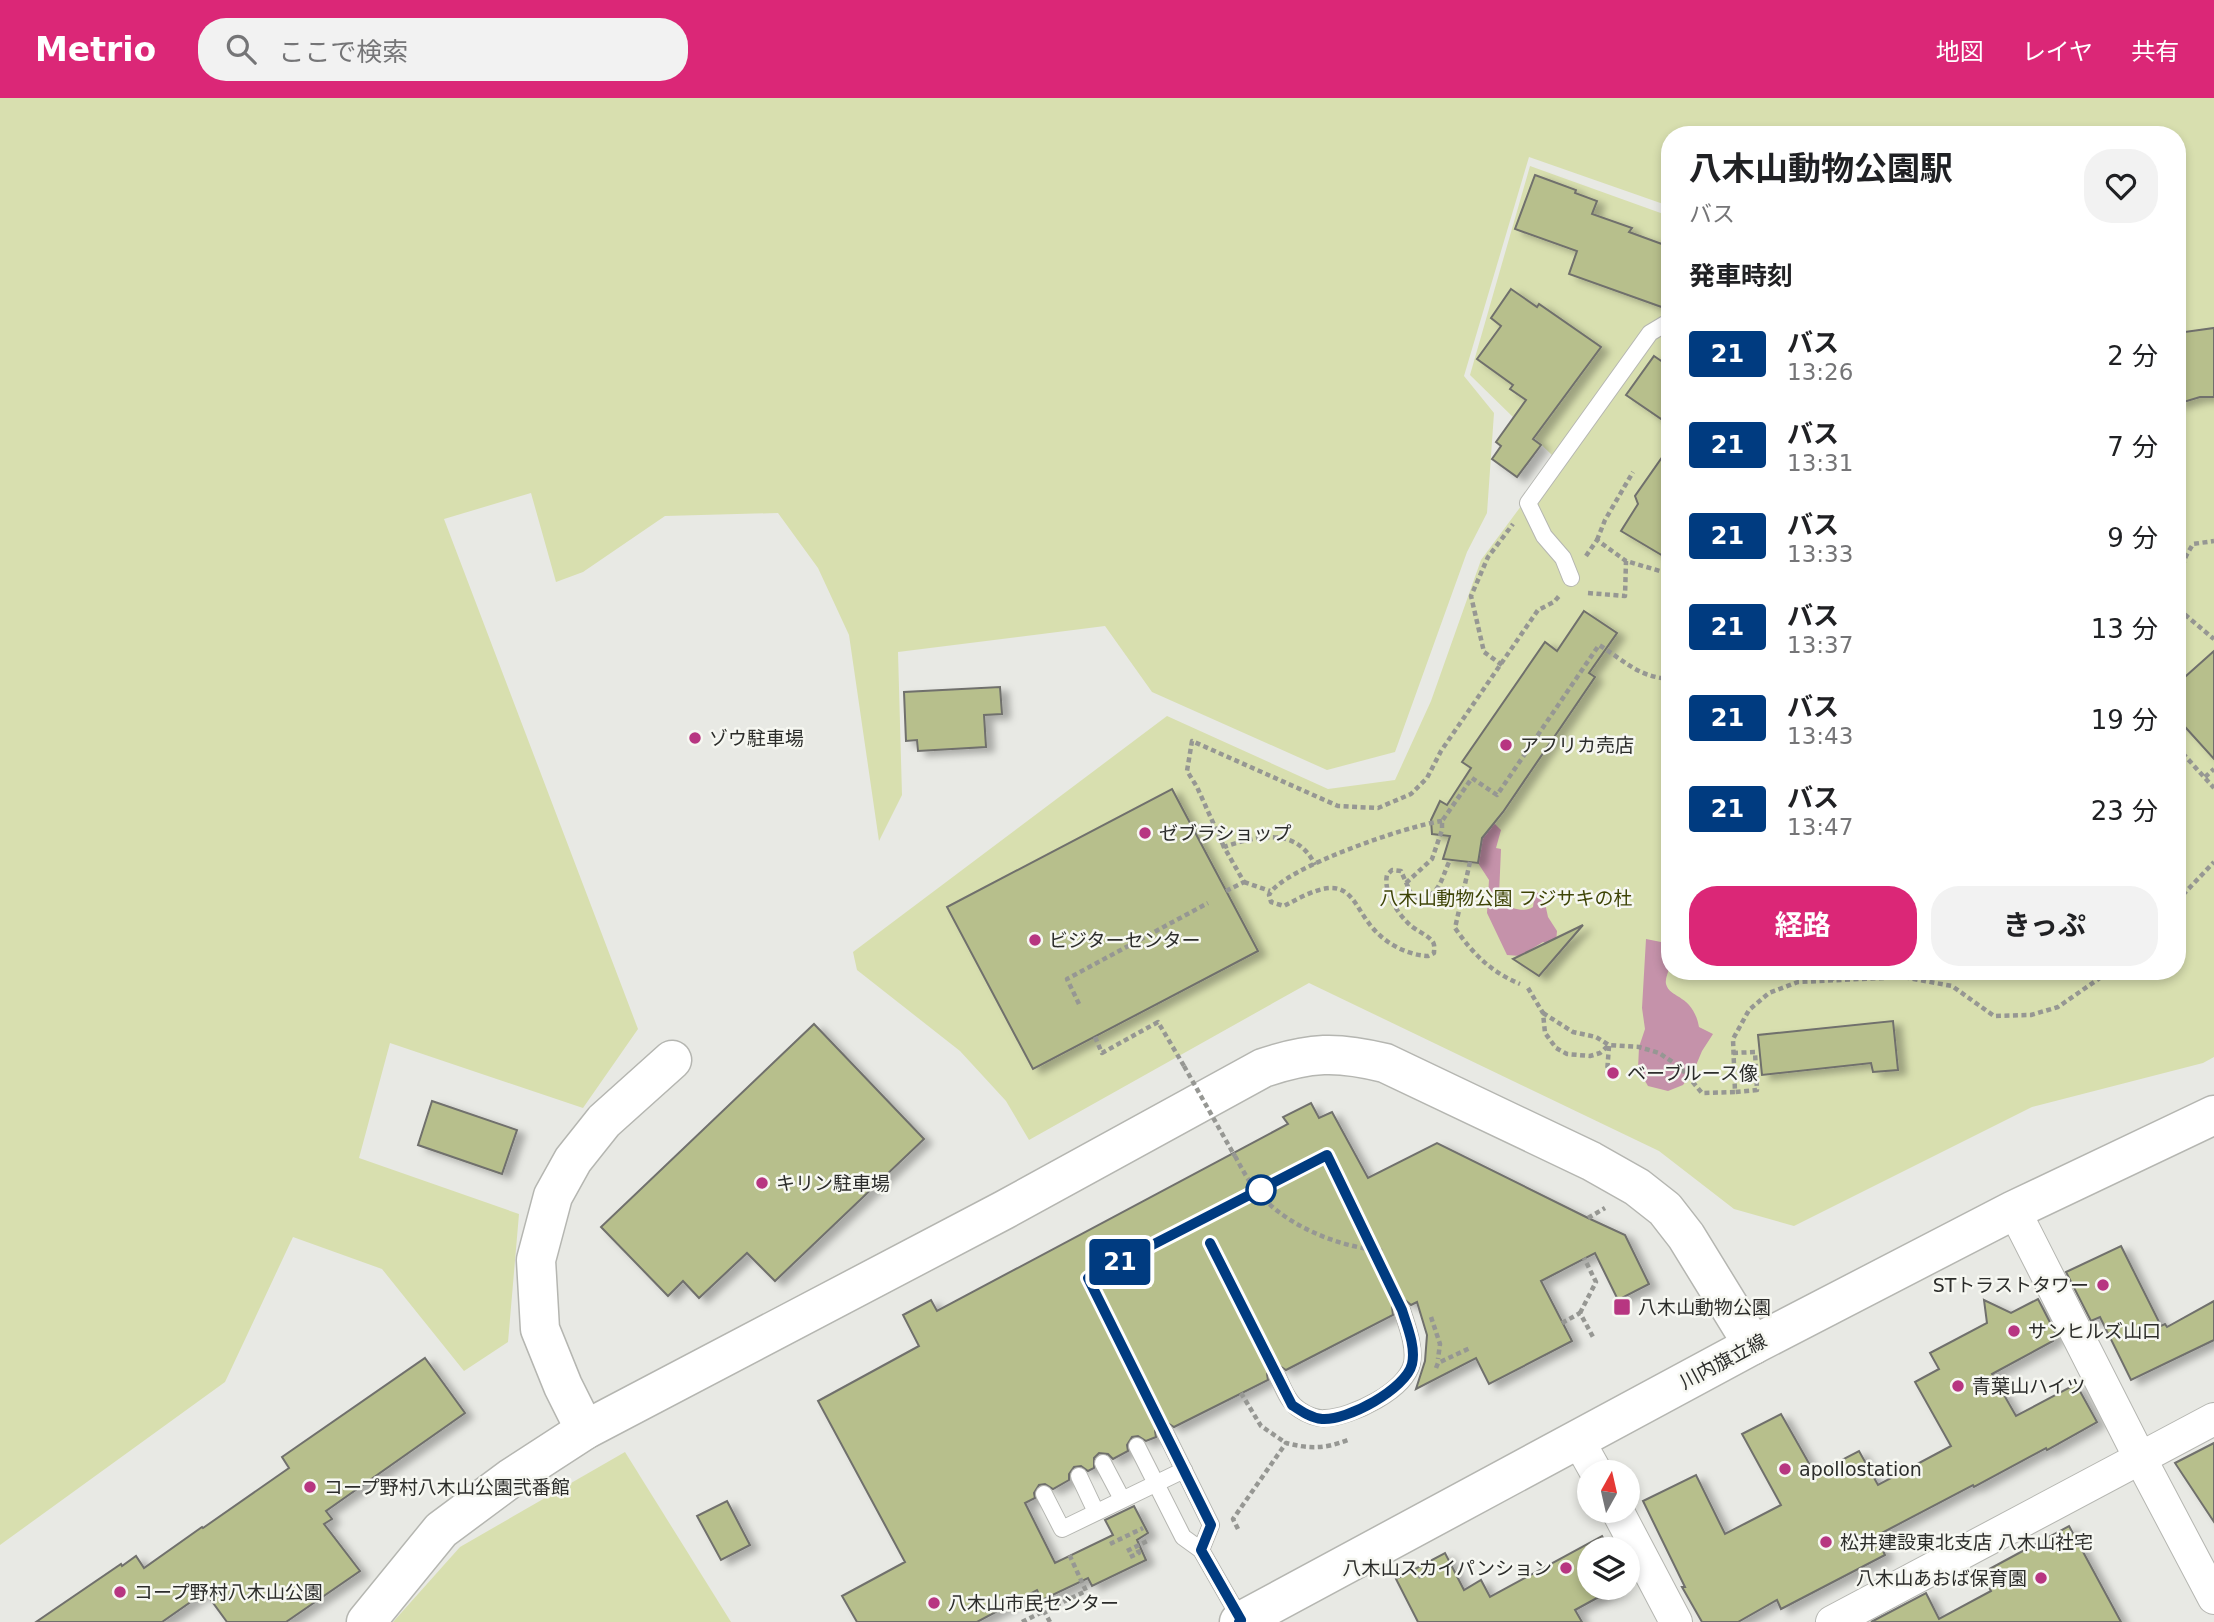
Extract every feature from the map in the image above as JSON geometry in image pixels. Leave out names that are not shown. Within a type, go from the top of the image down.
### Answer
[{"type":"street","points":[[366,1622],[441,1530],[511,1478],[585,1430],[1004,1210],[1263,1068],[1290,1059],[1319,1054],[1353,1055],[1385,1063],[1591,1161],[1637,1187],[1665,1209],[1679,1227],[1753,1345]]},
{"type":"street","points":[[585,1430],[563,1386],[540,1329],[536,1260],[553,1196],[573,1160],[604,1121],[672,1060]]},
{"type":"street","name":"川内旗立線","points":[[1240,1621],[1753,1345],[2014,1210],[2214,1115]]},
{"type":"street","points":[[2014,1210],[2214,1598]]},
{"type":"street","points":[[1832,1622],[2214,1419]]},
{"type":"street","points":[[1577,1438],[1589,1460]]},
{"type":"street","points":[[1624,1523],[1676,1622]]},
{"type":"lane","points":[[1571,578],[1563,558],[1544,536],[1528,503],[1650,333],[1661,326]]},
{"type":"lane","points":[[1277,1375],[1292,1405],[1322,1419],[1342,1416],[1388,1394],[1399,1385],[1412,1365],[1411,1346],[1402,1310]]},
{"type":"lane","points":[[1165,1432],[1211,1525],[1201,1550]]},
{"type":"lane","points":[[1137,1446],[1183,1538],[1201,1550],[1240,1621]]},
{"type":"lane","points":[[1103,1463],[1122,1499]]},
{"type":"lane","points":[[1044,1494],[1062,1529],[1184,1470]]},
{"type":"lane","points":[[1079,1476],[1096,1512]]},
{"type":"path","points":[[1270,891],[1244,882],[1224,847],[1187,771],[1192,741],[1338,806],[1378,808],[1411,794],[1427,778],[1441,751],[1538,610],[1554,602],[1571,578],[1597,540],[1605,520],[1633,472]]},
{"type":"path","points":[[1502,665],[1484,652],[1471,596],[1488,557],[1528,503]]},
{"type":"path","points":[[1597,540],[1626,561],[1661,571]]},
{"type":"path","points":[[2186,556],[2193,544],[2214,541]]},
{"type":"path","points":[[1571,578],[1581,593],[1625,596],[1626,561]]},
{"type":"path","points":[[2186,616],[2214,639]]},
{"type":"path","points":[[1406,883],[1432,859],[1442,821],[1472,778],[1497,795],[1599,645],[1638,672],[1661,678]]},
{"type":"path","points":[[2186,757],[2214,788]]},
{"type":"path","points":[[2205,777],[2214,769]]},
{"type":"path","points":[[1442,821],[1427,823],[1367,842],[1297,872],[1273,887],[1269,895],[1271,902],[1284,906],[1317,891],[1331,888],[1346,891],[1382,937],[1394,946],[1428,956],[1434,953],[1432,940],[1411,925],[1397,909],[1386,887],[1387,875],[1392,870],[1401,871],[1413,898],[1429,897],[1436,891],[1450,860]]},
{"type":"path","points":[[1224,847],[1262,837],[1281,837],[1309,852],[1315,865]]},
{"type":"path","points":[[1470,862],[1455,929],[1472,952],[1510,980],[1520,984]]},
{"type":"path","points":[[2186,892],[2214,862]]},
{"type":"path","points":[[1226,891],[1244,882]]},
{"type":"path","points":[[1079,1004],[1067,979],[1208,902]]},
{"type":"path","points":[[1735,1092],[1733,1039],[1749,1010],[1769,993],[1798,982],[1831,980]]},
{"type":"path","points":[[1927,980],[1952,986],[1994,1016],[2031,1015],[2058,1007],[2097,980]]},
{"type":"path","points":[[1528,988],[1543,1013],[1545,1034],[1567,1054],[1590,1056],[1600,1053],[1609,1045]]},
{"type":"path","points":[[1543,1013],[1573,1032],[1596,1037],[1609,1045],[1639,1047],[1659,1054],[1680,1067],[1702,1093],[1757,1090],[1758,1067],[1755,1052],[1733,1053]]},
{"type":"path","points":[[1095,1037],[1102,1053],[1158,1021],[1248,1179],[1263,1199],[1289,1219],[1324,1238],[1365,1250],[1383,1251]]},
{"type":"path","points":[[1609,1045],[1607,1073],[1610,1073]]},
{"type":"path","points":[[1562,1323],[1580,1313],[1596,1282],[1584,1258]]},
{"type":"path","points":[[1580,1313],[1593,1337]]},
{"type":"path","points":[[1241,1393],[1261,1426],[1286,1443]]},
{"type":"path","points":[[1110,1544],[1143,1528]]},
{"type":"path","points":[[1127,1551],[1149,1540]]},
{"type":"path","points":[[1130,1557],[1139,1553],[1136,1546]]},
{"type":"path","points":[[1022,1622],[1086,1591],[1069,1554]]},
{"type":"path","points":[[1418,1577],[1437,1567]]},
{"type":"path","points":[[1044,1611],[1050,1622]]},
{"type":"green space","name":"八木山動物公園 フジサキの杜","points":[[0,98],[2214,98],[2214,1057],[2203,1063],[2032,1107],[1794,1226],[1734,1209],[1659,1151],[1309,983],[1029,1140],[1006,1101],[960,1051],[857,970],[853,952],[1167,716],[1328,789],[1395,780],[1431,701],[1481,560],[1556,459],[1470,375],[1530,166],[1661,213],[1661,980],[2186,980],[2186,126],[1661,126],[1661,203],[1529,157],[1464,376],[1494,413],[1487,513],[1467,552],[1395,752],[1327,770],[1152,692],[1105,626],[898,652],[902,795],[879,841],[849,635],[818,568],[778,513],[665,516],[583,572],[556,582],[531,493],[444,519],[638,1029],[583,1108],[390,1043],[359,1158],[519,1214],[508,1342],[464,1371],[382,1269],[293,1237],[225,1382],[0,1545]]},
{"type":"green space","points":[[625,1452],[731,1622],[393,1622],[460,1547]]},
{"type":"shaded area","points":[[1494,823],[1501,830],[1496,848],[1501,849],[1499,895],[1503,904],[1526,910],[1533,907],[1535,892],[1543,894],[1548,917],[1557,931],[1556,942],[1550,945],[1543,942],[1520,956],[1507,955],[1487,913],[1489,880],[1478,863],[1482,838]]},
{"type":"shaded area","points":[[1646,939],[1661,942],[1661,980],[1666,980],[1668,989],[1692,1008],[1699,1027],[1713,1034],[1683,1085],[1668,1091],[1648,1086],[1638,1069],[1639,1047],[1645,1029],[1642,1008]]},
{"type":"building","points":[[1535,175],[1597,201],[1592,214],[1632,228],[1629,232],[1661,244],[1661,307],[1569,274],[1577,251],[1515,229]]},
{"type":"building","points":[[1511,289],[1537,307],[1539,304],[1601,347],[1533,439],[1541,445],[1517,477],[1492,459],[1501,446],[1496,442],[1526,400],[1510,389],[1513,385],[1477,359],[1501,326],[1491,318]]},
{"type":"building","points":[[2214,328],[2214,397],[2200,397],[2186,401],[2186,332]]},
{"type":"building","points":[[1654,356],[1661,361],[1661,419],[1626,395]]},
{"type":"building","points":[[1661,459],[1661,555],[1621,531],[1638,504],[1635,496]]},
{"type":"building","points":[[1584,611],[1617,633],[1589,673],[1595,677],[1503,812],[1482,838],[1478,863],[1443,859],[1450,836],[1432,834],[1431,820],[1440,801],[1447,805],[1471,768],[1462,762],[1545,642],[1557,651]]},
{"type":"building","points":[[2214,651],[2214,759],[2186,728],[2186,676]]},
{"type":"building","points":[[1000,687],[1002,714],[984,715],[986,747],[918,751],[917,740],[906,741],[904,692]]},
{"type":"building","name":"ビジターセンター","points":[[1172,789],[1258,951],[1033,1069],[947,907]]},
{"type":"building","points":[[1583,925],[1539,976],[1513,959]]},
{"type":"building","points":[[1893,1021],[1898,1070],[1873,1072],[1871,1063],[1762,1075],[1758,1035]]},
{"type":"building","name":"キリン駐車場","points":[[814,1024],[924,1139],[775,1281],[747,1253],[699,1298],[683,1281],[668,1296],[601,1227]]},
{"type":"building","points":[[432,1101],[517,1130],[502,1174],[418,1145]]},
{"type":"building","points":[[1311,1103],[1319,1118],[1332,1112],[1368,1178],[1437,1143],[1625,1235],[1649,1284],[1618,1300],[1595,1253],[1541,1281],[1572,1341],[1489,1384],[1476,1358],[1416,1389],[1425,1361],[1427,1335],[1417,1302],[1411,1305],[1405,1300],[1398,1300],[1392,1307],[1393,1315],[1286,1370],[1278,1365],[1272,1366],[1267,1374],[1268,1380],[1174,1427],[1166,1422],[1160,1423],[1155,1431],[1156,1437],[1146,1441],[1138,1436],[1132,1437],[1127,1445],[1128,1451],[1113,1459],[1108,1454],[1099,1453],[1094,1458],[1094,1468],[1088,1471],[1081,1466],[1074,1467],[1069,1474],[1069,1480],[1053,1489],[1045,1484],[1039,1485],[1034,1493],[1035,1498],[1025,1503],[1055,1563],[1113,1535],[1105,1520],[1134,1506],[1148,1533],[1137,1540],[1146,1560],[1092,1586],[1088,1578],[1042,1600],[1037,1590],[977,1622],[857,1622],[842,1596],[905,1562],[818,1401],[919,1346],[903,1315],[931,1300],[937,1311],[1288,1124],[1283,1117]]},
{"type":"building","points":[[2121,1246],[2161,1326],[2165,1324],[2167,1327],[2214,1301],[2214,1340],[2131,1380],[2100,1317],[2091,1321],[2066,1272]]},
{"type":"building","points":[[2038,1299],[2057,1336],[2052,1338],[2053,1341],[1992,1374],[2016,1416],[2076,1384],[2097,1422],[1876,1536],[1885,1555],[1781,1609],[1777,1600],[1738,1622],[1702,1622],[1682,1587],[1685,1587],[1643,1501],[1696,1475],[1725,1534],[1781,1505],[1742,1434],[1781,1414],[1815,1474],[1859,1451],[1878,1485],[1951,1446],[1915,1382],[1939,1369],[1930,1353],[1987,1323],[1984,1300],[2011,1313]]},
{"type":"building","name":"コープ野村八木山公園弐番館","points":[[425,1358],[465,1413],[326,1511],[332,1519],[324,1524],[360,1571],[286,1622],[227,1622],[205,1592],[162,1622],[36,1622],[121,1564],[122,1566],[136,1556],[144,1568],[203,1528],[289,1468],[282,1457]]},
{"type":"building","points":[[2214,1443],[2214,1522],[2175,1463]]},
{"type":"building","points":[[727,1501],[750,1545],[721,1560],[697,1516]]},
{"type":"building","name":"八木山あおば保育園","points":[[2069,1526],[2121,1622],[1871,1622],[1926,1593],[1939,1619],[1991,1591],[1982,1573]]},
{"type":"building","points":[[1577,1550],[1577,1600],[1593,1600],[1575,1610],[1582,1622],[1418,1622],[1396,1579],[1445,1553],[1464,1590],[1481,1580],[1490,1597]]},
{"type":"bus line","name":"21","points":[[1210,1243],[1292,1405],[1303,1412],[1322,1419],[1342,1416],[1388,1394],[1406,1375],[1412,1365],[1412,1357],[1402,1310],[1327,1155],[1088,1278],[1211,1525],[1201,1550],[1241,1620],[1239,1622]]},
{"type":"place","name":"ゾウ駐車場","points":[[695,738]]},
{"type":"place","name":"アフリカ売店","points":[[1506,745]]},
{"type":"place","name":"ゼブラショップ","points":[[1145,833]]},
{"type":"place","name":"ビジターセンター","points":[[1035,940]]},
{"type":"place","name":"ベーブルース像","points":[[1613,1073]]},
{"type":"place","name":"キリン駐車場","points":[[762,1183]]},
{"type":"place","name":"STトラストタワー","points":[[2103,1285]]},
{"type":"place","name":"八木山動物公園","points":[[1622,1307]]},
{"type":"place","name":"サンヒルズ山口","points":[[2014,1331]]},
{"type":"place","name":"青葉山ハイツ","points":[[1958,1386]]},
{"type":"place","name":"apollostation","points":[[1785,1469]]},
{"type":"place","name":"コープ野村八木山公園弐番館","points":[[310,1487]]},
{"type":"place","name":"松井建設東北支店 八木山社宅","points":[[1826,1542]]},
{"type":"place","name":"八木山スカイパンション","points":[[1566,1568]]},
{"type":"place","name":"八木山あおば保育園","points":[[2041,1578]]},
{"type":"place","name":"コープ野村八木山公園","points":[[120,1592]]},
{"type":"place","name":"八木山市民センター","points":[[934,1603]]}]
